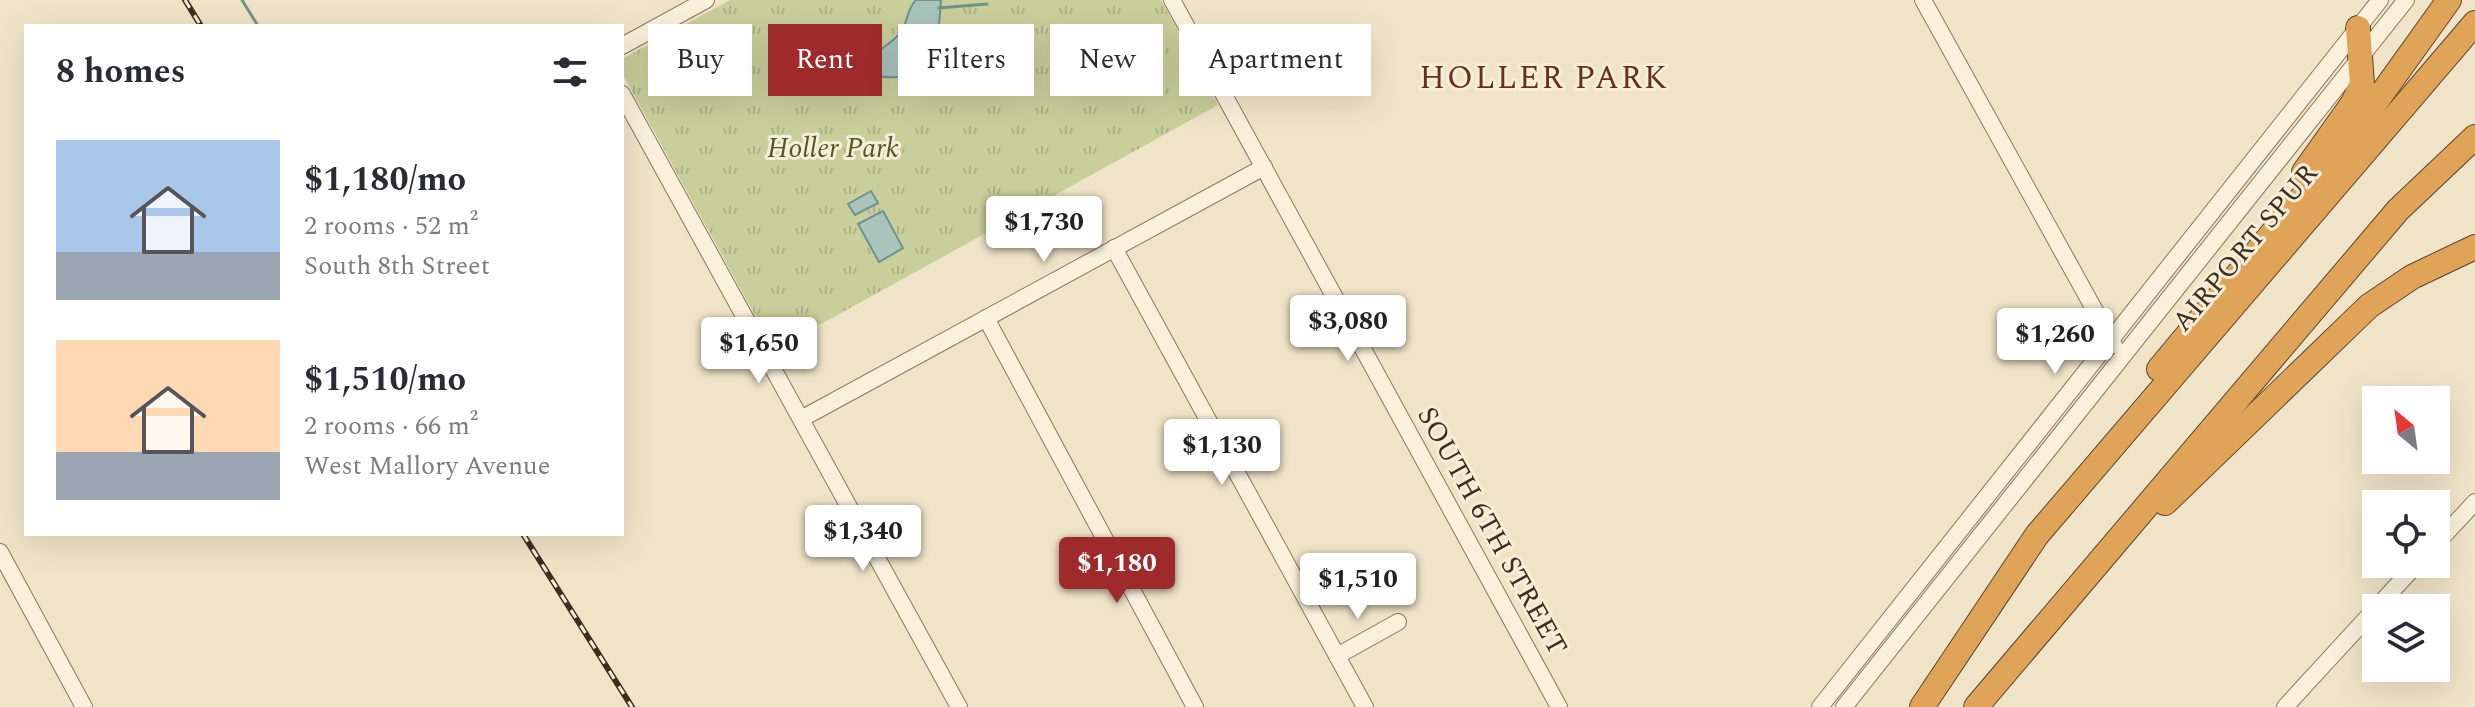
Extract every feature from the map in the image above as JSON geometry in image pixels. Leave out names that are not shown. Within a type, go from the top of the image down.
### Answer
[{"type":"highway","points":[[2037,535],[2107,434],[2340,152],[2449,0]]},
{"type":"highway","name":"AIRPORT SPUR","points":[[1922,707],[2037,535],[2475,23]]},
{"type":"highway","points":[[2220,295],[2241,260],[2353,103],[2362,84],[2358,28]]},
{"type":"highway","points":[[1976,707],[2398,210],[2475,137]]},
{"type":"highway","points":[[2083,583],[2359,314],[2412,277],[2475,247]]},
{"type":"street","points":[[624,45],[706,0]]},
{"type":"street","name":"SOUTH 6TH STREET","points":[[1172,0],[1559,707]]},
{"type":"street","points":[[1923,0],[2121,357]]},
{"type":"street","points":[[1820,707],[2380,0]]},
{"type":"street","points":[[1844,707],[2406,0]]},
{"type":"street","points":[[624,98],[959,707]]},
{"type":"street","points":[[801,419],[1264,167]]},
{"type":"street","points":[[1114,248],[1365,707]]},
{"type":"street","points":[[986,318],[1195,707]]},
{"type":"street","points":[[2057,405],[2073,417]]},
{"type":"street","points":[[2450,529],[2475,502]]},
{"type":"street","points":[[0,552],[84,707]]},
{"type":"street","points":[[2389,594],[2404,578]]},
{"type":"street","points":[[1337,656],[1398,622]]},
{"type":"street","points":[[2285,707],[2362,623]]},
{"type":"street","points":[[1863,649],[1878,662]]},
{"type":"green space","name":"Holler Park","points":[[730,0],[1161,0],[1179,33],[1179,96],[1213,96],[1218,105],[774,350],[624,77],[624,58],[648,45],[648,96],[752,96],[752,24],[686,24]]},
{"type":"water","points":[[916,0],[941,0],[939,24],[905,24]]},
{"type":"water","points":[[898,36],[898,77],[882,76],[882,49]]},
{"type":"water","points":[[871,191],[878,203],[855,215],[848,204]]},
{"type":"water","points":[[883,211],[903,248],[879,262],[858,224]]},
{"type":"waterway","points":[[242,0],[257,24]]},
{"type":"waterway","points":[[939,8],[987,4]]},
{"type":"railway","points":[[185,0],[200,24]]},
{"type":"railway","points":[[524,536],[632,707]]},
{"type":"district","name":"HOLLER PARK","points":[[1544,78]]}]
